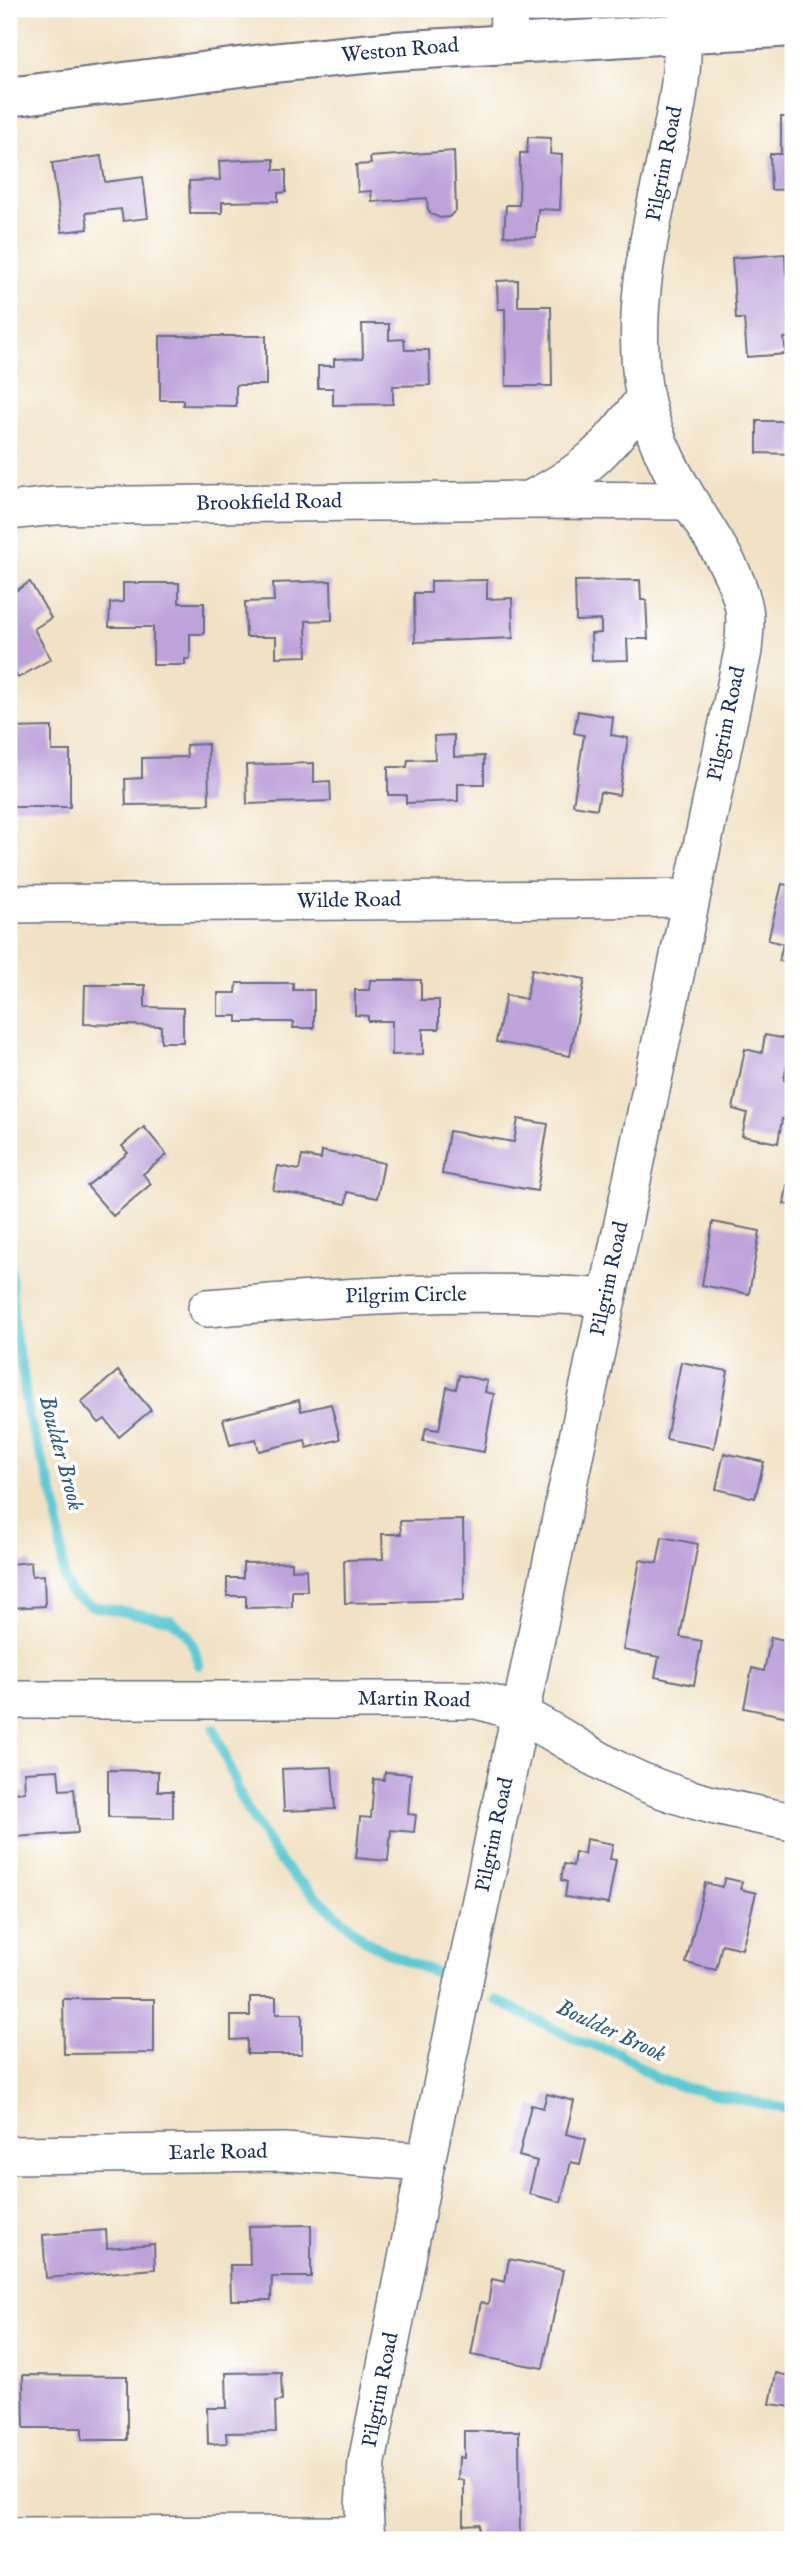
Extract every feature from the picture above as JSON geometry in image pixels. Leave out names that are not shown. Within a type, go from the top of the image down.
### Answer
[{"type":"main road","name":"Weston Road","points":[[9,97],[273,63],[509,26],[682,35],[793,27]]},
{"type":"street","name":"Pilgrim Road","points":[[365,2538],[364,2487],[370,2449],[426,2162],[689,898],[743,651],[744,606],[733,574],[664,453],[649,416],[640,359],[642,293],[654,215],[678,102],[682,35]]},
{"type":"street","name":"Brookfield Road","points":[[529,499],[555,487],[589,464],[620,433],[645,398]]},
{"type":"street","name":"Brookfield Road","points":[[9,511],[54,506],[529,499],[689,501]]},
{"type":"street","name":"Wilde Road","points":[[9,904],[689,898]]},
{"type":"street","name":"Pilgrim Circle","points":[[207,1308],[350,1297],[506,1294],[606,1298]]},
{"type":"street","name":"Martin Road","points":[[9,1700],[460,1699],[491,1703],[521,1714],[610,1766],[660,1790],[701,1804],[793,1822]]},
{"type":"street","name":"Earle Road","points":[[9,2155],[284,2152],[426,2162]]},
{"type":"street","points":[[9,2536],[365,2538]]},
{"type":"building","points":[[781,117],[793,117],[793,189],[771,190],[770,154],[781,154]]},
{"type":"building","points":[[528,137],[551,138],[550,154],[562,155],[560,210],[538,209],[536,237],[504,236],[506,205],[519,205],[520,153],[527,153]]},
{"type":"building","points":[[454,151],[456,210],[449,217],[440,218],[431,214],[427,198],[372,202],[371,191],[358,192],[356,165],[371,164],[370,157]]},
{"type":"building","points":[[101,156],[105,182],[143,177],[148,218],[123,221],[121,209],[86,213],[88,229],[62,232],[52,163]]},
{"type":"building","points":[[274,159],[274,170],[286,170],[286,192],[278,193],[278,201],[222,202],[222,213],[190,213],[189,181],[220,180],[219,161]]},
{"type":"building","points":[[785,254],[786,273],[793,272],[793,317],[788,318],[790,337],[784,338],[786,354],[747,357],[744,319],[736,319],[732,258]]},
{"type":"building","points":[[518,280],[518,306],[551,306],[552,386],[506,386],[505,309],[498,309],[497,281]]},
{"type":"building","points":[[362,324],[389,324],[389,340],[404,339],[405,350],[429,350],[430,385],[393,386],[393,404],[333,405],[333,388],[318,388],[318,366],[334,366],[334,359],[363,358]]},
{"type":"building","points":[[160,336],[266,336],[266,385],[236,385],[236,406],[183,405],[183,400],[160,400]]},
{"type":"building","points":[[757,421],[793,421],[793,454],[757,453]]},
{"type":"building","points":[[487,580],[487,599],[512,598],[513,638],[415,642],[414,593],[431,593],[431,581]]},
{"type":"building","points":[[640,580],[641,600],[646,600],[648,639],[627,639],[628,660],[592,661],[591,634],[601,633],[601,620],[576,621],[575,581]]},
{"type":"building","points":[[331,581],[332,620],[306,621],[307,656],[276,657],[276,637],[246,637],[245,602],[274,601],[273,583]]},
{"type":"building","points":[[30,582],[51,618],[34,629],[51,659],[18,678],[9,662],[9,595]]},
{"type":"building","points":[[123,583],[179,583],[179,603],[204,603],[204,634],[190,634],[190,659],[185,659],[185,665],[153,665],[153,627],[109,627],[110,603],[123,602]]},
{"type":"building","points":[[578,711],[613,717],[611,735],[628,738],[619,795],[600,792],[597,809],[573,805],[584,735],[574,733]]},
{"type":"building","points":[[52,727],[52,751],[70,751],[70,807],[9,807],[9,728]]},
{"type":"building","points":[[454,735],[454,757],[484,756],[484,784],[458,784],[458,801],[406,803],[406,795],[388,795],[388,767],[407,767],[408,760],[435,759],[434,736]]},
{"type":"building","points":[[208,744],[209,804],[126,805],[125,779],[142,778],[142,758],[187,757],[186,745]]},
{"type":"building","points":[[314,763],[314,782],[330,781],[331,801],[247,804],[246,765]]},
{"type":"building","points":[[782,884],[793,886],[793,964],[779,961],[783,944],[768,940]]},
{"type":"building","points":[[532,969],[585,979],[570,1056],[496,1042],[506,995],[526,999]]},
{"type":"building","points":[[370,980],[421,980],[421,1000],[439,1000],[439,1029],[423,1029],[423,1054],[392,1055],[392,1021],[368,1021],[368,1016],[355,1015],[355,990],[369,990]]},
{"type":"building","points":[[237,983],[293,983],[293,990],[314,990],[314,1028],[293,1028],[294,1022],[237,1022],[237,1016],[218,1016],[218,993],[236,993]]},
{"type":"building","points":[[85,985],[145,985],[145,1007],[183,1008],[183,1042],[161,1042],[161,1026],[84,1024]]},
{"type":"building","points":[[765,1035],[792,1040],[784,1080],[793,1082],[793,1121],[782,1119],[778,1143],[742,1136],[747,1113],[733,1109],[745,1049],[762,1053]]},
{"type":"building","points":[[518,1119],[548,1124],[537,1191],[442,1174],[449,1131],[514,1142]]},
{"type":"building","points":[[144,1127],[167,1155],[143,1174],[151,1184],[113,1216],[87,1186],[128,1153],[122,1146]]},
{"type":"building","points":[[322,1151],[384,1163],[377,1198],[347,1192],[346,1204],[273,1190],[278,1166],[299,1170],[302,1156],[321,1159]]},
{"type":"building","points":[[787,1185],[793,1186],[793,1205],[784,1204]]},
{"type":"building","points":[[713,1222],[760,1231],[749,1294],[702,1285]]},
{"type":"building","points":[[681,1362],[728,1371],[714,1448],[666,1439]]},
{"type":"building","points":[[118,1371],[151,1410],[119,1437],[105,1419],[99,1423],[81,1402]]},
{"type":"building","points":[[459,1375],[487,1381],[485,1392],[494,1394],[484,1452],[423,1441],[426,1428],[439,1430],[447,1387],[456,1389]]},
{"type":"building","points":[[299,1400],[301,1411],[331,1404],[340,1439],[307,1448],[305,1440],[259,1451],[256,1439],[230,1445],[223,1419]]},
{"type":"building","points":[[724,1453],[764,1462],[755,1498],[716,1489]]},
{"type":"building","points":[[463,1520],[464,1600],[345,1603],[344,1560],[383,1559],[382,1534],[401,1534],[400,1521]]},
{"type":"building","points":[[662,1537],[698,1544],[680,1637],[702,1641],[694,1685],[655,1677],[659,1657],[623,1650],[640,1560],[657,1563]]},
{"type":"building","points":[[31,1562],[32,1576],[44,1575],[45,1606],[9,1608],[9,1564]]},
{"type":"building","points":[[292,1562],[292,1570],[306,1569],[307,1591],[292,1591],[292,1607],[246,1608],[246,1596],[227,1596],[227,1578],[243,1578],[243,1563]]},
{"type":"building","points":[[771,1637],[793,1642],[793,1718],[744,1708],[752,1668],[764,1671]]},
{"type":"building","points":[[332,1767],[335,1809],[284,1811],[282,1769]]},
{"type":"building","points":[[58,1770],[60,1790],[74,1789],[78,1833],[13,1837],[10,1793],[25,1792],[24,1772]]},
{"type":"building","points":[[108,1770],[158,1771],[158,1791],[173,1791],[173,1818],[108,1817]]},
{"type":"building","points":[[385,1772],[411,1774],[408,1814],[416,1815],[414,1832],[391,1830],[388,1861],[356,1858],[360,1817],[371,1818],[374,1779],[384,1780]]},
{"type":"building","points":[[586,1839],[613,1844],[610,1859],[616,1860],[608,1904],[565,1897],[567,1882],[561,1880],[564,1864],[573,1866],[575,1852],[584,1854]]},
{"type":"building","points":[[725,1878],[742,1882],[740,1889],[756,1893],[742,1949],[722,1944],[716,1970],[686,1963],[705,1883],[722,1887]]},
{"type":"building","points":[[250,1997],[276,1997],[276,2014],[302,2014],[302,2054],[247,2054],[247,2039],[231,2040],[231,2016],[250,2016]]},
{"type":"building","points":[[63,1999],[154,1999],[154,2053],[64,2054]]},
{"type":"building","points":[[547,2094],[574,2101],[566,2134],[586,2139],[580,2164],[571,2162],[561,2202],[529,2194],[537,2161],[519,2156],[531,2105],[543,2108]]},
{"type":"building","points":[[311,2225],[311,2277],[272,2277],[271,2300],[231,2300],[230,2265],[250,2265],[249,2226]]},
{"type":"building","points":[[106,2230],[107,2248],[154,2244],[155,2269],[46,2278],[43,2235]]},
{"type":"building","points":[[509,2259],[563,2270],[543,2368],[471,2355],[481,2302],[488,2304],[492,2279],[505,2282]]},
{"type":"building","points":[[281,2372],[282,2401],[275,2402],[276,2432],[226,2433],[227,2443],[208,2444],[207,2408],[227,2408],[226,2373]]},
{"type":"building","points":[[776,2373],[793,2377],[793,2407],[770,2404]]},
{"type":"building","points":[[23,2375],[127,2376],[127,2440],[82,2440],[82,2428],[24,2428]]},
{"type":"building","points":[[464,2431],[519,2431],[520,2540],[479,2540],[479,2524],[464,2525],[464,2480],[458,2480],[459,2457],[464,2458]]},
{"type":"waterway","name":"Boulder Brook","points":[[9,1247],[14,1331],[23,1373],[27,1412],[57,1507],[64,1579],[71,1594],[92,1606],[171,1620],[186,1633],[199,1665]]},
{"type":"waterway","name":"Boulder Brook","points":[[214,1729],[243,1802],[275,1855],[295,1878],[366,1941],[437,1973]]},
{"type":"waterway","name":"Boulder Brook","points":[[496,2000],[581,2042],[619,2053],[654,2077],[682,2087],[793,2110]]}]
